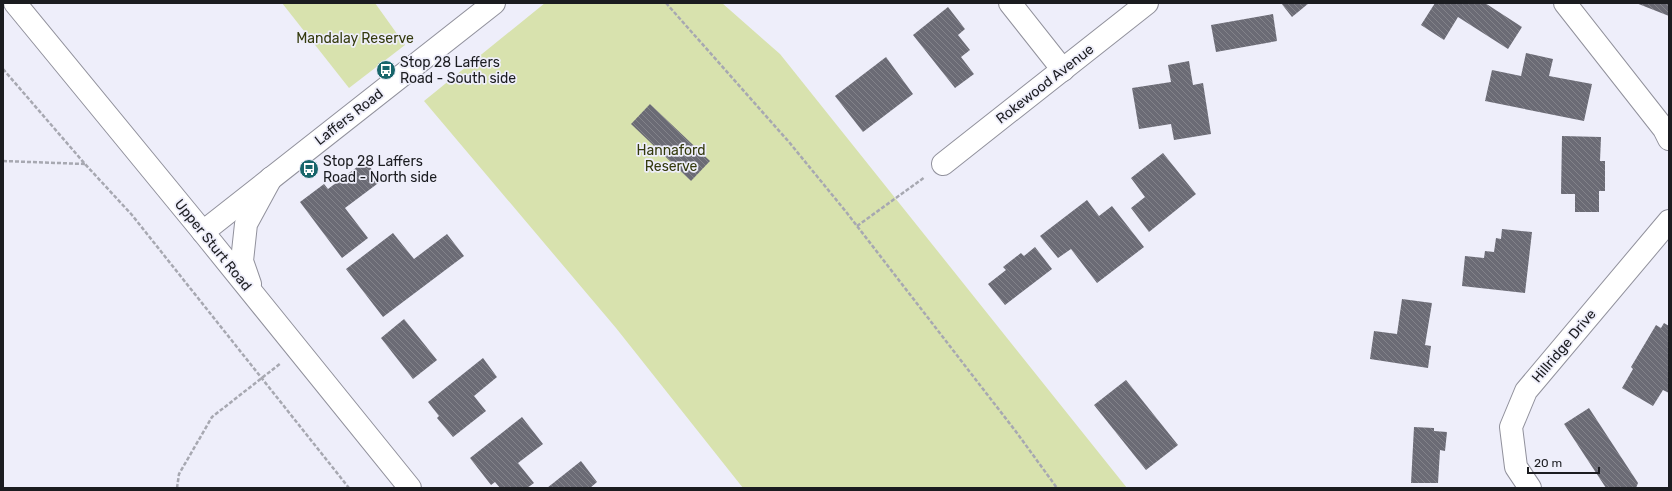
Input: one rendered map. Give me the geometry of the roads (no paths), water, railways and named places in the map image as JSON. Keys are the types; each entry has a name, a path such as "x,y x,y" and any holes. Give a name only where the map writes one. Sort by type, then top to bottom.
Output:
{"street":[{"name":"Upper Sturt Road","path":"15,3 254,294 410,488"},
{"name":"Laffers Road","path":"203,232 494,3"},
{"path":"1010,3 1063,70"},
{"name":"Rokewood Avenue","path":"943,164 1147,3"},
{"path":"1565,3 1664,129 1669,139"},
{"path":"254,294 242,261 246,224 271,178"},
{"name":"Hillridge Drive","path":"1530,488 1516,467 1511,427 1526,391 1669,221"}],"place":[{"name":"Stop 28 Laffers Road - South side","path":"386,70"},
{"name":"Stop 28 Laffers Road - North side","path":"309,169"}],"park label":[{"name":"Mandalay Reserve","path":"355,38"},
{"name":"Hannaford Reserve","path":"671,158"}]}
